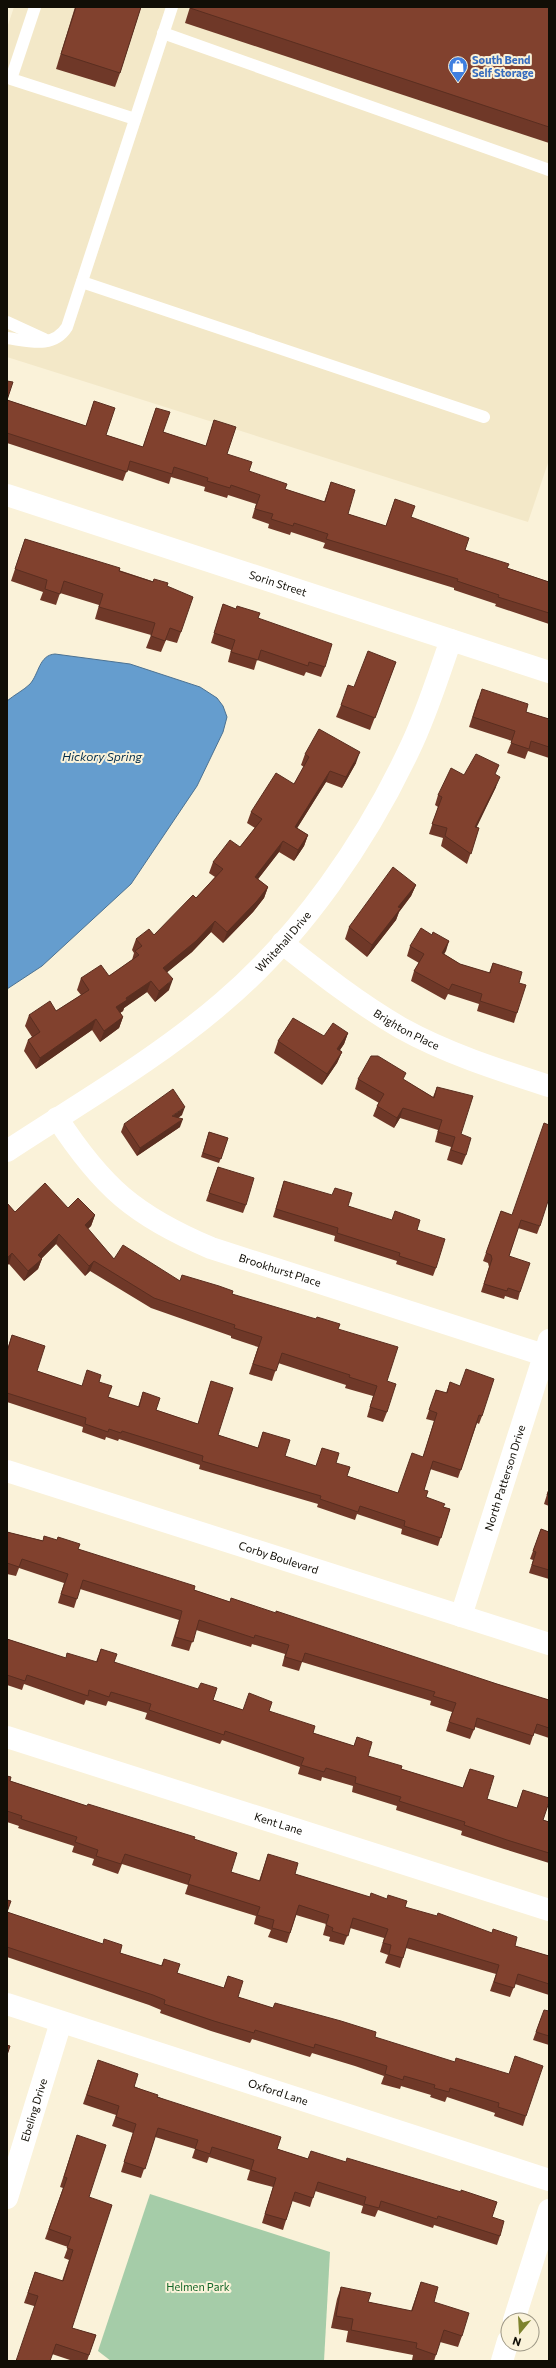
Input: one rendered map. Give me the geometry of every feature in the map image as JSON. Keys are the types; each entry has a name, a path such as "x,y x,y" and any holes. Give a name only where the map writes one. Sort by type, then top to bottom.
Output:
{"street":[{"name":"Sorin Street","path":"7,495 549,672"},
{"name":"Whitehall Drive","path":"7,1151 154,1055 223,1002 282,942 330,883 384,799 411,747 451,640"},
{"name":"Brighton Place","path":"282,942 358,1001 402,1028 453,1053 549,1086"},
{"name":"Brookhurst Place","path":"57,1118 77,1149 99,1176 121,1198 174,1232 211,1248 547,1347"},
{"name":"North Patterson Drive","path":"461,1616 547,1347"},
{"name":"Corby Boulevard","path":"7,1471 549,1644"},
{"name":"Kent Lane","path":"7,1737 549,1910"},
{"name":"Oxford Lane","path":"7,2004 549,2180"},
{"name":"Ebeling Drive","path":"7,2198 61,2022"},
{"path":"517,2312 549,2210"}],"lane":[{"path":"35,7 11,79 135,119"},
{"path":"7,338 29,341 51,341 62,335 67,327 172,7"},
{"path":"163,33 549,170"},
{"path":"82,282 484,417"},
{"path":"7,322 51,341"}],"shaded area":[{"path":"14,7 549,7 549,460 528,522 7,357 7,28"}],"green space":[{"name":"Helmen Park","path":"150,2194 330,2252 324,2361 111,2361 98,2351"}],"water":[{"name":"Hickory Spring","path":"55,654 130,664 200,687 217,698 223,706 227,717 223,732 197,786 131,884 42,966 7,989 7,701 30,684 42,661 50,655"}],"building":[{"path":"76,7 141,7 120,73 61,54"},
{"name":"South Bend Self Storage","path":"549,7 549,127 190,8"},
{"path":"7,381 13,382 7,400"},
{"path":"7,400 86,426 94,401 115,408 106,435 143,447 156,408 170,412 163,432 206,446 214,420 236,427 227,454 252,462 249,471 287,484 285,489 325,502 331,482 355,490 348,514 386,526 395,499 415,506 411,517 469,538 465,550 509,564 507,568 549,582 549,613 498,597 499,595 457,581 458,579 326,539 328,534 294,523 293,526 271,519 273,514 255,509 260,495 231,485 230,488 207,481 208,478 174,467 172,474 130,461 127,472 7,433"},
{"path":"25,539 120,568 119,571 153,582 154,579 168,583 167,586 193,597 181,632 170,628 165,641 151,636 155,623 99,607 103,594 64,581 60,594 45,589 47,580 15,569"},
{"path":"223,604 236,609 237,606 260,613 258,618 332,644 325,667 309,662 308,666 261,650 258,660 231,652 235,640 214,633"},
{"path":"368,651 396,662 375,718 341,705 348,685 354,687"},
{"path":"482,689 528,704 526,712 549,719 549,747 531,741 529,749 511,743 515,731 473,717"},
{"path":"319,729 360,752 346,777 330,771 295,827 308,835 298,850 283,841 255,877 268,887 257,901 227,932 215,921 196,941 163,968 173,979 159,991 151,981 126,998 127,1000 116,1007 123,1017 104,1031 96,1019 40,1058 28,1040 40,1032 29,1015 50,1001 56,1011 89,990 81,978 101,965 109,976 139,955 135,951 142,946 136,939 149,929 154,935 193,895 196,898 223,869 213,862 230,840 240,847 262,819 251,812 276,773 294,784 309,757 305,754"},
{"path":"476,754 499,765 495,774 500,777 475,827 479,828 471,854 445,836 447,828 432,824 442,797 438,795 451,768 464,775"},
{"path":"393,867 416,885 398,907 401,908 372,945 349,927"},
{"path":"421,928 432,935 433,932 449,941 442,953 460,964 490,973 493,963 522,972 519,983 526,985 517,1013 480,1001 482,994 452,984 449,990 414,971 424,954 410,946"},
{"path":"293,1018 324,1036 333,1023 348,1033 337,1049 342,1052 327,1074 278,1041"},
{"path":"371,1056 378,1056 406,1073 403,1079 434,1098 437,1087 473,1096 461,1134 471,1138 466,1155 451,1150 455,1137 438,1132 442,1120 403,1108 397,1118 377,1106 384,1094 358,1079"},
{"path":"173,1089 185,1107 172,1116 183,1119 140,1148 124,1124"},
{"path":"544,1123 549,1125 549,1198 540,1226 521,1220 509,1256 530,1263 520,1292 508,1288 507,1291 484,1284 492,1259 491,1255 486,1253 501,1211 512,1215"},
{"path":"209,1132 228,1138 221,1159 203,1153"},
{"path":"218,1167 254,1178 246,1205 209,1193"},
{"path":"284,1181 332,1195 335,1188 352,1193 348,1206 392,1220 395,1211 420,1220 417,1230 445,1239 436,1268 399,1256 400,1253 337,1233 338,1228 276,1209"},
{"path":"45,1183 68,1208 78,1198 95,1215 85,1225 114,1259 123,1245 180,1281 182,1275 219,1286 233,1291 232,1294 316,1319 317,1317 340,1324 338,1329 398,1347 387,1381 396,1384 387,1412 370,1407 377,1386 349,1377 350,1375 282,1353 276,1371 253,1364 262,1337 234,1328 235,1325 154,1298 94,1261 89,1266 59,1234 38,1255 42,1259 28,1271 12,1253 7,1258 7,1203 15,1212"},
{"path":"12,1335 45,1346 37,1371 82,1386 87,1370 101,1375 99,1382 112,1386 108,1397 139,1407 143,1392 160,1398 156,1410 198,1424 211,1381 233,1388 218,1435 258,1448 263,1432 290,1440 285,1456 316,1466 322,1448 339,1453 336,1463 350,1467 347,1476 398,1493 412,1453 423,1457 437,1413 429,1410 436,1390 447,1393 450,1382 460,1386 466,1369 494,1379 482,1416 479,1415 461,1470 433,1461 424,1490 428,1491 426,1497 445,1504 443,1507 450,1509 441,1538 404,1526 405,1521 360,1506 358,1512 320,1499 321,1496 202,1461 203,1456 122,1431 121,1433 109,1429 108,1432 85,1424 86,1418 7,1393 7,1352"},
{"path":"541,1529 549,1532 549,1570 532,1565 536,1552 533,1551"},
{"path":"7,1532 43,1541 44,1536 57,1540 58,1537 80,1544 78,1549 195,1586 194,1590 230,1602 231,1598 276,1613 276,1611 549,1700 549,1728 537,1724 533,1736 477,1718 474,1730 449,1722 456,1703 433,1696 435,1692 305,1653 302,1662 285,1657 289,1645 255,1635 254,1638 199,1620 193,1642 175,1637 182,1611 83,1580 77,1599 61,1594 68,1574 22,1559 19,1567 7,1563"},
{"path":"7,1639 66,1658 67,1653 97,1662 101,1649 117,1654 114,1662 198,1689 201,1683 217,1688 213,1700 243,1710 249,1693 272,1702 269,1711 315,1726 313,1733 354,1746 357,1737 372,1742 368,1756 402,1766 401,1769 463,1788 470,1769 494,1776 487,1799 517,1808 523,1790 549,1798 543,1820 549,1822 549,1853 464,1825 465,1822 399,1801 401,1797 355,1783 356,1777 326,1768 324,1772 301,1765 304,1758 225,1731 224,1735 149,1710 151,1704 111,1692 109,1697 89,1690 88,1696 27,1675 25,1681 7,1675"},
{"path":"7,1776 11,1777 10,1781 87,1806 88,1804 195,1837 194,1839 237,1853 231,1872 260,1881 268,1854 298,1863 295,1874 370,1897 371,1893 387,1899 388,1895 407,1901 405,1907 437,1916 438,1913 492,1933 493,1929 517,1937 515,1946 549,1956 549,1984 518,1974 514,1988 494,1982 499,1965 409,1938 403,1958 389,1954 391,1945 383,1943 388,1929 353,1918 348,1936 332,1931 333,1928 326,1925 329,1915 299,1905 290,1933 272,1928 274,1920 257,1915 260,1907 188,1884 191,1875 125,1854 121,1864 96,1856 98,1850 75,1842 77,1837 21,1819 22,1816 7,1811"},
{"path":"7,1900 11,1901 7,1912"},
{"path":"7,1912 103,1944 104,1939 122,1945 120,1953 162,1966 164,1959 180,1964 177,1973 224,1988 228,1976 243,1981 238,1997 273,2008 275,2003 341,2021 376,2032 375,2037 455,2062 456,2058 509,2074 515,2056 543,2066 526,2116 498,2107 499,2103 450,2088 449,2092 434,2088 435,2085 404,2076 403,2080 385,2074 387,2066 358,2057 315,2044 314,2048 255,2030 254,2033 214,2021 164,2004 165,2000 153,1995 7,1947"},
{"path":"544,2010 549,2011 549,2036 536,2032"},
{"path":"7,2045 10,2046 7,2055"},
{"path":"98,2060 138,2074 134,2087 158,2095 157,2097 281,2137 277,2149 308,2159 311,2151 346,2162 347,2158 461,2192 461,2190 497,2202 492,2217 504,2221 500,2236 438,2216 437,2219 381,2201 379,2208 364,2204 366,2197 318,2182 313,2198 295,2192 286,2220 265,2214 276,2178 251,2170 254,2160 212,2147 210,2154 195,2149 198,2140 158,2128 145,2169 124,2162 136,2124 116,2117 119,2106 87,2095"},
{"path":"77,2135 106,2145 89,2197 112,2205 72,2328 96,2335 89,2355 56,2344 50,2361 16,2361 38,2296 28,2293 35,2272 63,2281 73,2250 67,2248 71,2237 49,2229 67,2178 64,2177"},
{"path":"421,2282 438,2287 434,2302 469,2313 462,2336 444,2330 436,2355 416,2348 417,2343 351,2330 353,2319 336,2316 341,2287 371,2293 368,2302 412,2311"}],"place":[{"name":"South Bend Self Storage","path":"458,83"}]}
